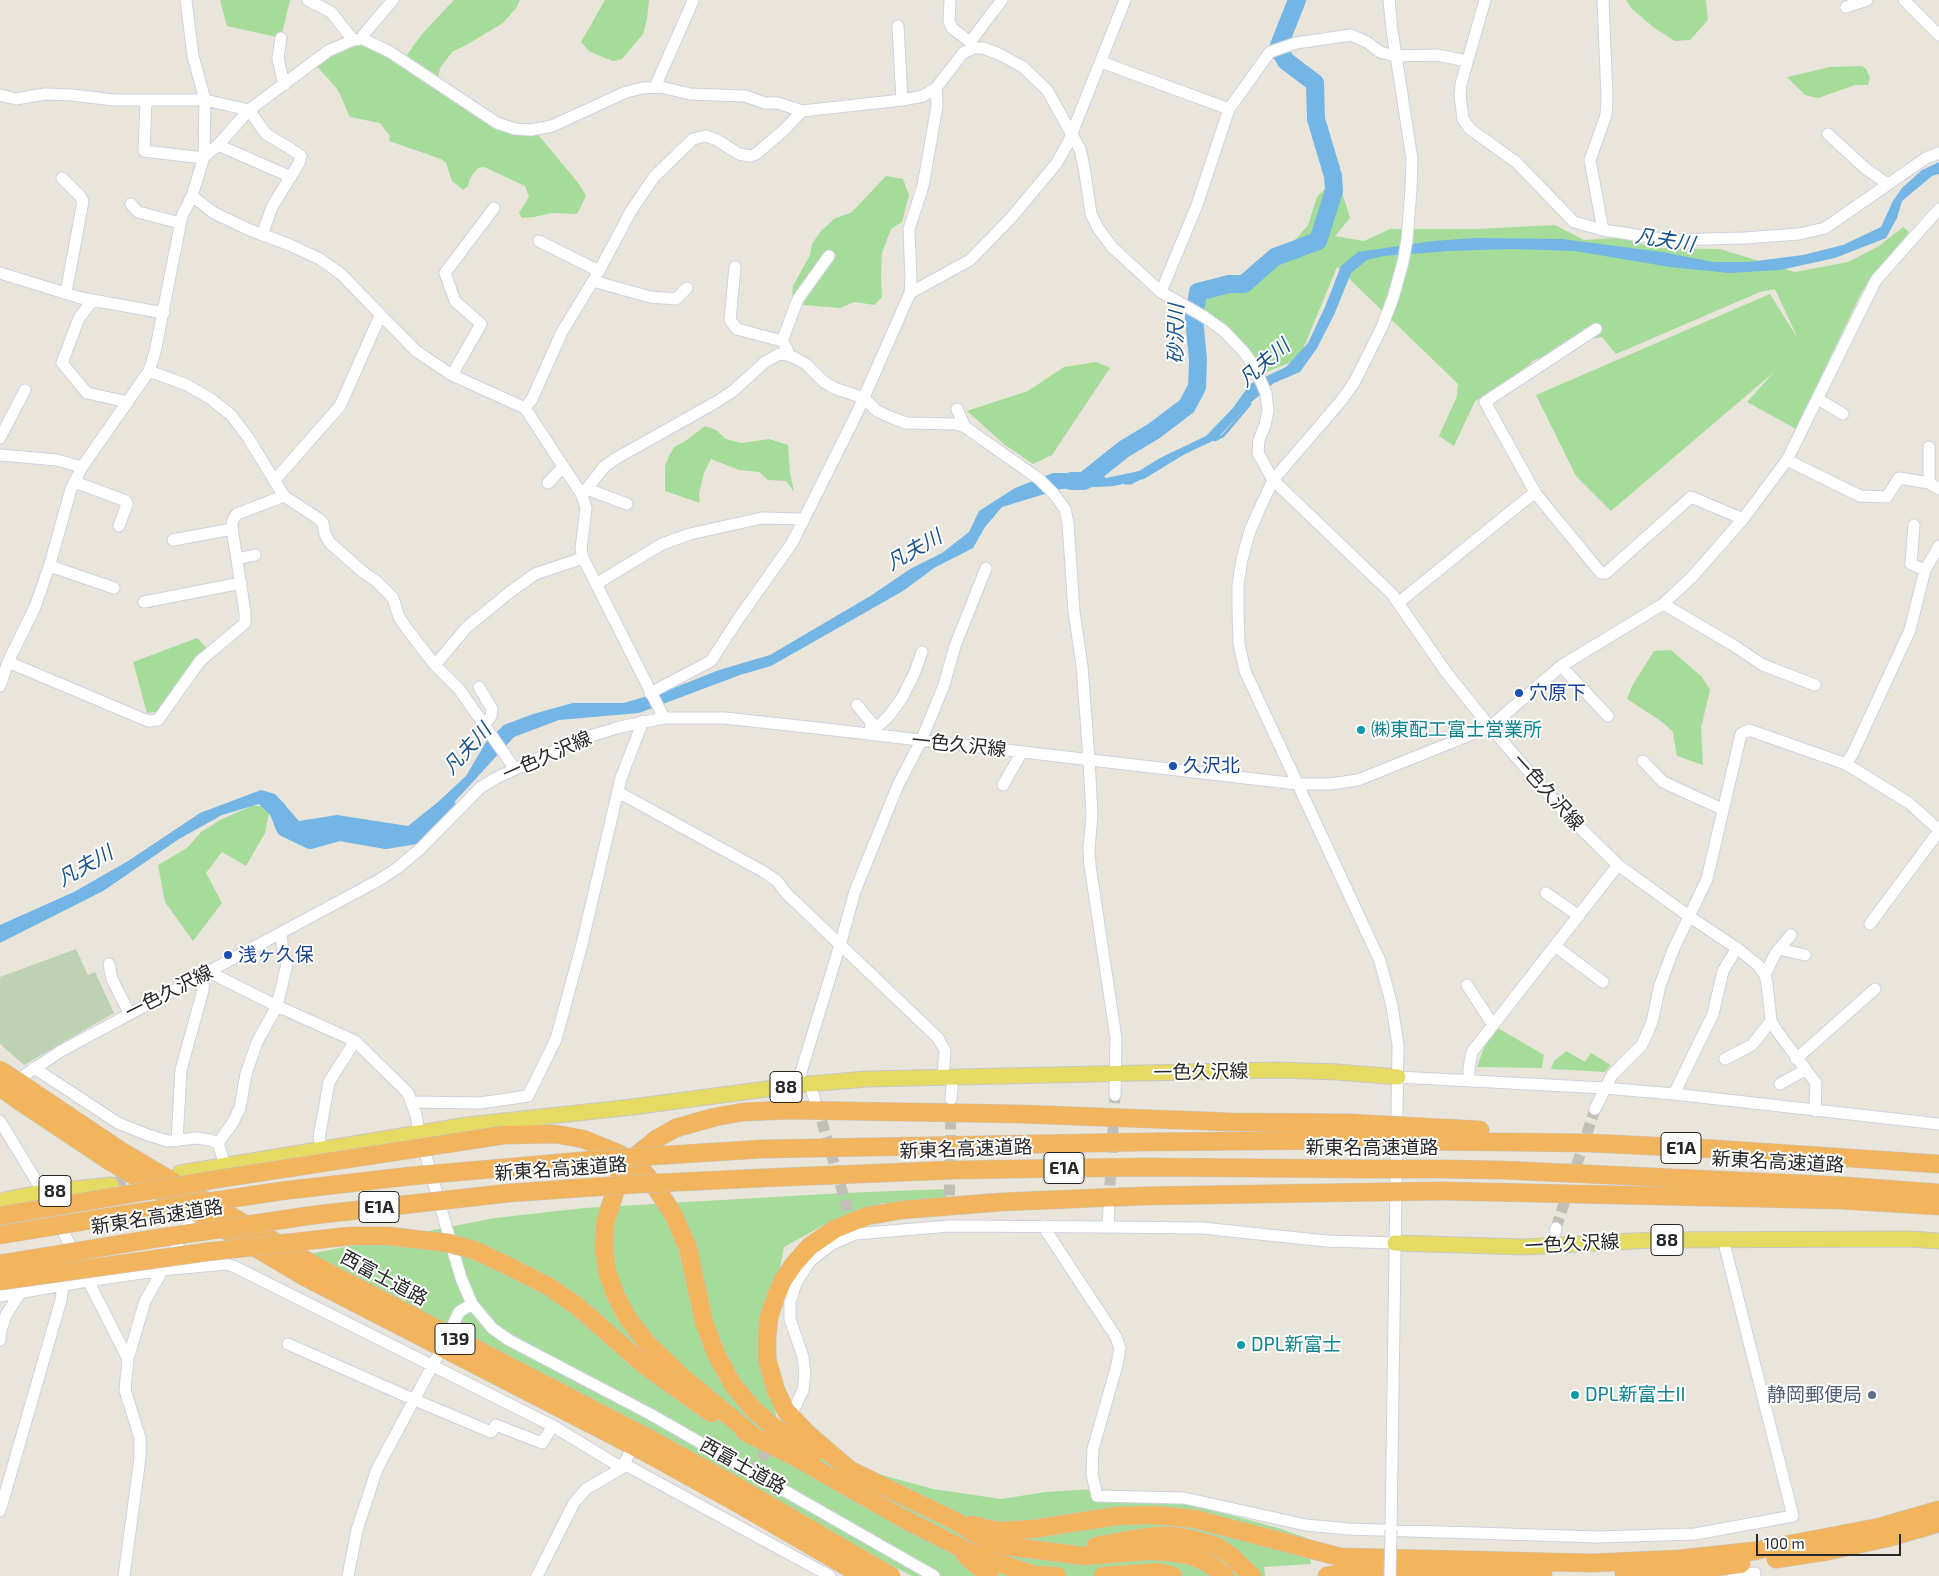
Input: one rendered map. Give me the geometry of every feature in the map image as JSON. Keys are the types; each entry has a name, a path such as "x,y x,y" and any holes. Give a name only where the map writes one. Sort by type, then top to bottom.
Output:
{"highway":[{"name":"西富士道路","path":"0,1070 23,1094 111,1162 305,1277 644,1452 765,1518 863,1576"},
{"name":"西富士道路","path":"0,1087 23,1094 314,1265 650,1439 754,1496 890,1576"},
{"path":"754,1436 680,1375 647,1343 627,1317 615,1294 607,1271 604,1249 605,1222 620,1176 638,1154 658,1138 676,1128 715,1117 743,1112 789,1110 1021,1114 1232,1122 1349,1132"},
{"name":"新東名高速道路","path":"0,1235 272,1193 412,1176 605,1158 762,1149 1133,1142 1349,1132 1715,1149 1939,1164"},
{"path":"0,1216 224,1178 504,1135 555,1134 583,1139 620,1154"},
{"name":"新東名高速道路","path":"0,1264 152,1239 373,1208 509,1193 638,1184 993,1169 1146,1167 1530,1171 1939,1192"},
{"path":"640,1168 653,1183 673,1214 688,1248 704,1322 716,1354 732,1385 752,1408 803,1449 957,1522 985,1540 1006,1546 1085,1556 1145,1551 1189,1555 1208,1563 1225,1576"},
{"path":"850,1470 809,1435 786,1411 776,1391 768,1359 769,1317 783,1280 810,1246 835,1229 867,1216 901,1210 1001,1202 1143,1196 1442,1191 1841,1200 1939,1206"},
{"path":"0,1281 197,1253 350,1236 388,1236 448,1243 474,1250 548,1286 577,1306 644,1365 702,1408 977,1556 992,1569 1057,1576"},
{"path":"957,1522 998,1531 1033,1529 1117,1516 1155,1515 1195,1519 1340,1557 1592,1562 1679,1558 1754,1551 1880,1527 1939,1510"},
{"path":"1327,1576 1347,1573 1593,1574 1682,1571 1828,1551 1887,1538 1939,1523"},
{"path":"1006,1546 1057,1549 1089,1547 1133,1539 1175,1536 1216,1546 1236,1560 1252,1576"},
{"path":"992,1569 1086,1565 1145,1560 1186,1564 1211,1576"},
{"path":"1103,1576 1158,1572 1172,1576"}],"main road":[{"name":"一色久沢線","path":"180,1173 419,1132 804,1084 867,1078 1278,1070 1398,1077"},
{"name":"88","path":"0,1201 43,1192 111,1185"},
{"name":"一色久沢線","path":"1395,1243 1525,1248 1652,1240 1910,1239 1939,1241"}],"street":[{"path":"0,686 8,662 34,607 50,566 75,482 82,467 148,370 155,352 164,313 174,248 180,224 192,196 203,158 205,100 193,56 186,0"},
{"path":"308,0 331,12 358,40 390,52 497,123 515,129 531,130 552,126 626,92 643,88 655,88 690,94 745,96 765,103 778,103 802,111 923,96 936,88 963,53 972,45 1002,0"},
{"path":"146,100 144,152 203,158 218,145 249,110 328,51 358,40 394,0"},
{"path":"655,88 693,0"},
{"path":"950,0 949,21 952,28 972,45 999,54 1023,67 1047,90 1072,135 1082,158 1091,214 1098,228 1112,247 1161,292 1203,316 1224,331 1244,352 1260,378 1266,393 1268,411 1259,440 1258,453 1273,480 1392,594 1446,672 1490,727 1561,666 1663,604 1691,578 1742,519 1787,460 1876,280 1939,209"},
{"path":"910,293 970,260 988,244 1056,164 1072,135 1125,0"},
{"path":"1389,0 1395,56 1412,159 1412,189 1407,240 1393,298 1382,327 1355,381 1341,401 1273,480 1250,530 1238,584 1239,644 1245,671 1380,962 1392,1006 1398,1045 1390,1576"},
{"path":"1485,0 1467,61 1460,95 1463,119 1470,129 1516,162 1574,222 1603,230 1669,240 1799,234 1825,228 1926,158 1939,153"},
{"path":"1603,0 1606,116 1590,160 1603,230"},
{"path":"1849,4 1867,0"},
{"path":"1904,0 1939,35"},
{"path":"898,26 902,100"},
{"path":"1161,292 1197,205 1229,109 1270,52 1286,45 1351,35 1367,42 1380,52 1395,56 1437,55 1467,61"},
{"path":"281,38 278,58 284,85"},
{"path":"1101,62 1229,109"},
{"path":"650,692 711,661 792,543 864,398 910,293 909,229 923,186 937,106 936,88"},
{"path":"0,94 16,99 45,94 114,100 205,100 249,110 266,134 291,148 300,156 300,163 272,207 262,235"},
{"path":"525,408 532,399 562,332 599,271 631,211 654,177 694,139 706,136 717,140 739,154 750,156 756,154 784,130 802,111"},
{"path":"1828,134 1866,169 1888,184"},
{"path":"218,145 291,176"},
{"path":"62,178 84,202 66,293"},
{"path":"192,196 214,213 262,235 290,244 320,259 341,274 416,351 452,375 525,408 563,468 585,492 626,504"},
{"path":"131,204 138,212 180,224"},
{"path":"452,375 481,324 455,301 445,273 494,208"},
{"path":"539,241 599,271"},
{"path":"782,341 798,299 829,256"},
{"path":"735,267 730,320 737,329 782,341 788,355"},
{"path":"0,272 93,300 164,313"},
{"path":"593,281 650,297 676,299 687,288"},
{"path":"93,300 79,318 62,363 87,393 128,402"},
{"path":"274,481 340,406 380,316"},
{"path":"1596,329 1485,402 1536,494 1601,573 1606,573 1691,497 1742,519"},
{"path":"661,713 583,558 581,549 586,508 585,492 604,467 615,459 726,396 765,362 779,354 788,355 806,364 824,382 834,388 864,398 877,411 906,423 957,424 965,426 1039,479 1053,493 1065,510 1068,523 1074,612 1082,666 1089,759 1092,815 1089,848 1090,865 1116,1038 1115,1095"},
{"path":"148,370 187,385 212,399 231,415 248,436 284,496 319,519 323,523 325,534 330,543 376,581 393,598 399,616 407,629 435,665 459,690 515,769"},
{"path":"0,438 25,390"},
{"path":"1818,399 1843,414"},
{"path":"957,409 965,426"},
{"path":"1787,460 1860,496 1887,497 1899,478 1934,486 1929,447"},
{"path":"0,455 57,460 82,467"},
{"path":"548,483 563,468"},
{"path":"75,482 126,501 127,504 119,526"},
{"path":"1398,603 1530,496 1536,494"},
{"path":"8,662 148,721 158,720 200,660 245,623 245,612 232,529 232,523 237,514 284,496"},
{"path":"596,584 662,544 690,534 762,518 803,519"},
{"path":"1914,524 1911,564 1925,570"},
{"path":"172,540 232,529"},
{"path":"1846,764 1910,630 1925,570 1939,546"},
{"path":"237,559 255,555"},
{"path":"435,665 467,627 510,592 535,574 583,558"},
{"path":"50,566 114,588"},
{"path":"816,1101 804,1084 855,891 898,785 920,741 944,684 955,646 986,568"},
{"path":"144,602 240,583"},
{"path":"1663,604 1733,645 1762,665 1816,685"},
{"path":"870,730 888,717 902,698 915,672 922,652"},
{"path":"1561,666 1608,716"},
{"path":"479,687 492,709 486,728"},
{"path":"857,705 871,722 870,730"},
{"name":"一色久沢線","path":"0,1092 60,1050 354,894 396,869 420,849 481,787 580,739 643,722 661,713 870,730 920,741 1296,784 1331,784 1358,780 1490,727 1565,813 1618,865 1737,948 1758,965 1765,974"},
{"path":"412,1102 480,1103 528,1096 556,1039 582,944 621,778 643,722"},
{"path":"1595,1109 1612,1075 1642,1045 1652,1022 1660,985 1674,948 1707,879 1741,734 1749,730 1846,764 1909,803 1939,831 1870,924"},
{"path":"1003,786 1022,752"},
{"path":"1643,761 1663,782 1722,809"},
{"path":"618,792 764,872 777,881 786,893 906,1005 941,1042 945,1051 951,1099"},
{"path":"1469,1081 1472,1052 1618,865"},
{"path":"1546,893 1578,916"},
{"path":"206,1194 223,1165 218,1144 232,1124 240,1108 246,1074 257,1042 277,1006 288,964 283,954 281,933"},
{"path":"1791,935 1779,949 1765,974 1771,1021 1796,1059 1816,1084 1815,1111"},
{"path":"1555,946 1603,982"},
{"path":"1674,1094 1713,1014 1723,971 1737,948"},
{"path":"1779,949 1805,955"},
{"path":"109,964 112,979 129,1013"},
{"path":"177,1141 181,1070 206,973 355,1041 398,1083 412,1102 458,1270 472,1304 492,1328 509,1340 647,1419 934,1576"},
{"path":"1467,985 1493,1025"},
{"path":"1796,1059 1875,989"},
{"path":"1725,1059 1752,1045 1771,1021"},
{"path":"322,1148 319,1138 329,1082 355,1041"},
{"path":"34,1068 118,1123 168,1141 197,1138 210,1140 218,1144"},
{"path":"1780,1084 1805,1070"},
{"path":"1398,1077 1604,1088 1674,1094 1939,1124"},
{"path":"0,1120 43,1192 128,1359"},
{"path":"1108,1209 1108,1226"},
{"path":"949,1213 950,1226"},
{"path":"124,1576 140,1458 140,1438 125,1390 128,1359 145,1300 192,1219"},
{"path":"794,1409 803,1390 805,1373 803,1357 790,1319 790,1302 796,1283 810,1261 832,1244 854,1231 950,1226 1202,1228 1326,1241 1395,1243"},
{"path":"1043,1226 1116,1337 1120,1348 1093,1449 1092,1474 1097,1496 1184,1498 1306,1525 1349,1529 1598,1537 1695,1534 1793,1516 1723,1239"},
{"path":"1552,1245 1556,1228"},
{"path":"0,1296 162,1270 225,1264 233,1266 435,1362 553,1426 625,1462 830,1576"},
{"path":"1,1506 62,1300 62,1286"},
{"path":"0,1340 6,1316 20,1293"},
{"path":"453,1325 459,1312 472,1304"},
{"path":"288,1344 491,1432 496,1425 542,1443 553,1426"},
{"path":"348,1576 357,1530 377,1469 435,1362"},
{"path":"536,1576 574,1503 586,1489 625,1462"},
{"path":"1734,1576 1755,1573"}],"green space":[{"path":"220,0 290,0 281,38 227,26"},
{"path":"454,0 520,0 516,8 503,23 452,52 440,68 438,79 406,56 422,34"},
{"path":"605,0 649,0 643,34 622,59 613,61 589,51 581,42"},
{"path":"1626,0 1706,0 1708,20 1690,40 1675,41 1653,27 1631,8"},
{"path":"363,41 496,122 536,132 579,184 586,196 577,214 552,213 522,218 519,213 529,197 525,186 484,167 478,168 470,178 468,186 463,190 452,181 446,163 441,159 389,141 390,136 380,123 350,117 338,90 328,79 331,77 327,78 315,64 327,51"},
{"path":"1862,66 1866,69 1870,78 1868,85 1855,85 1818,98 1805,95 1787,77 1830,67"},
{"path":"886,176 903,179 909,195 902,222 891,229 882,253 882,297 875,305 854,302 840,308 803,305 792,299 793,286 810,255 812,244 821,231 834,219 852,212"},
{"path":"1337,176 1350,218 1335,236 1364,241 1390,229 1477,229 1555,225 1584,240 1615,238 1636,241 1652,248 1720,249 1795,272 1848,262 1879,246 1903,227 1909,232 1862,291 1796,429 1747,402 1774,372 1611,511 1576,476 1536,395 1770,294 1798,339 1775,289 1760,292 1616,354 1602,337 1589,339 1534,360 1505,386 1475,401 1454,446 1439,436 1457,396 1458,384 1337,267 1299,359 1264,373 1199,303 1207,287 1233,291 1264,271 1282,255 1308,225 1317,197"},
{"path":"1097,362 1110,368 1052,455 1033,464 1005,445 967,411 1028,391 1064,367"},
{"path":"705,426 716,430 726,439 741,443 769,439 788,445 790,473 794,492 786,481 768,480 759,472 739,470 711,459 704,473 699,494 700,503 665,491 665,466 674,447"},
{"path":"197,638 207,648 157,712 147,713 133,662"},
{"path":"1671,650 1702,677 1710,690 1701,728 1703,765 1677,756 1673,732 1661,721 1627,699 1632,686 1654,651"},
{"path":"252,806 264,806 269,814 265,833 246,866 222,852 206,873 222,903 193,941 165,902 158,865 187,848 201,832 222,819"},
{"path":"76,949 88,975 95,972 114,1013 24,1065 0,1044 0,977"},
{"path":"1496,1027 1544,1055 1542,1068 1477,1067 1486,1042"},
{"path":"1566,1051 1585,1062 1591,1053 1611,1065 1605,1072 1551,1069 1554,1061"},
{"path":"946,1189 946,1203 883,1203 824,1225 784,1247 763,1359 779,1428 864,1470 933,1489 1001,1499 1046,1492 1095,1489 1160,1492 1172,1499 1278,1528 1307,1538 1311,1564 1264,1567 1265,1576 912,1576 747,1483 575,1390 527,1369 309,1254 495,1218 584,1208"}],"water":[{"path":"1939,162 1939,174 1932,176 1902,201 1897,218 1886,238 1835,258 1780,270 1729,273 1670,267 1575,251 1511,249 1383,256 1367,260 1351,273 1334,315 1317,348 1300,372 1274,383 1248,405 1217,439 1185,454 1144,479 1114,486 1061,489 1002,507 985,527 973,548 934,568 903,591 771,666 740,675 639,713 559,720 514,737 425,834 412,840 391,839 340,829 310,840 276,820 259,804 222,815 179,839 103,891 0,943 0,925 74,892 128,861 200,813 261,790 275,794 299,821 337,815 408,826 466,776 486,742 504,725 533,714 573,703 624,703 671,689 719,670 770,655 872,595 910,569 942,553 969,532 979,511 1015,488 1053,473 1085,473 1106,478 1139,471 1160,458 1206,436 1233,408 1250,384 1286,367 1308,343 1341,266 1358,252 1433,241 1476,238 1562,239 1662,252 1713,262 1749,262 1803,255 1843,245 1881,227 1893,201 1902,188 1922,170"}],"waterway":[{"name":"砂沢川","path":"1071,481 1084,481 1124,449 1154,431 1187,406 1197,387 1198,360 1194,318 1198,292 1229,284 1244,284 1275,257 1318,241 1334,191 1333,176 1316,119 1315,83 1286,61 1278,48 1297,0"},
{"name":"凡夫川","path":"1215,440 1223,436 1250,404"},
{"name":"凡夫川","path":"1125,483 1131,483 1138,479"},
{"name":"凡夫川","path":"272,804 278,810 285,828 310,840 339,832 385,840 428,833 447,806"}],"tunnel":[{"path":"1109,1202 1115,1095"},
{"path":"817,1105 853,1228"},
{"path":"949,1212 951,1106"},
{"path":"1556,1228 1595,1109"},
{"path":"111,1185 147,1178"},
{"path":"752,1473 793,1411"}],"place":[{"name":"穴原下","path":"1519,693"},
{"name":"㈱東配工富士営業所","path":"1361,730"},
{"name":"久沢北","path":"1173,766"},
{"name":"浅ヶ久保","path":"228,955"},
{"name":"DPL新富士","path":"1241,1345"},
{"name":"DPL新富士II","path":"1575,1395"},
{"name":"静岡郵便局","path":"1872,1395"}]}
